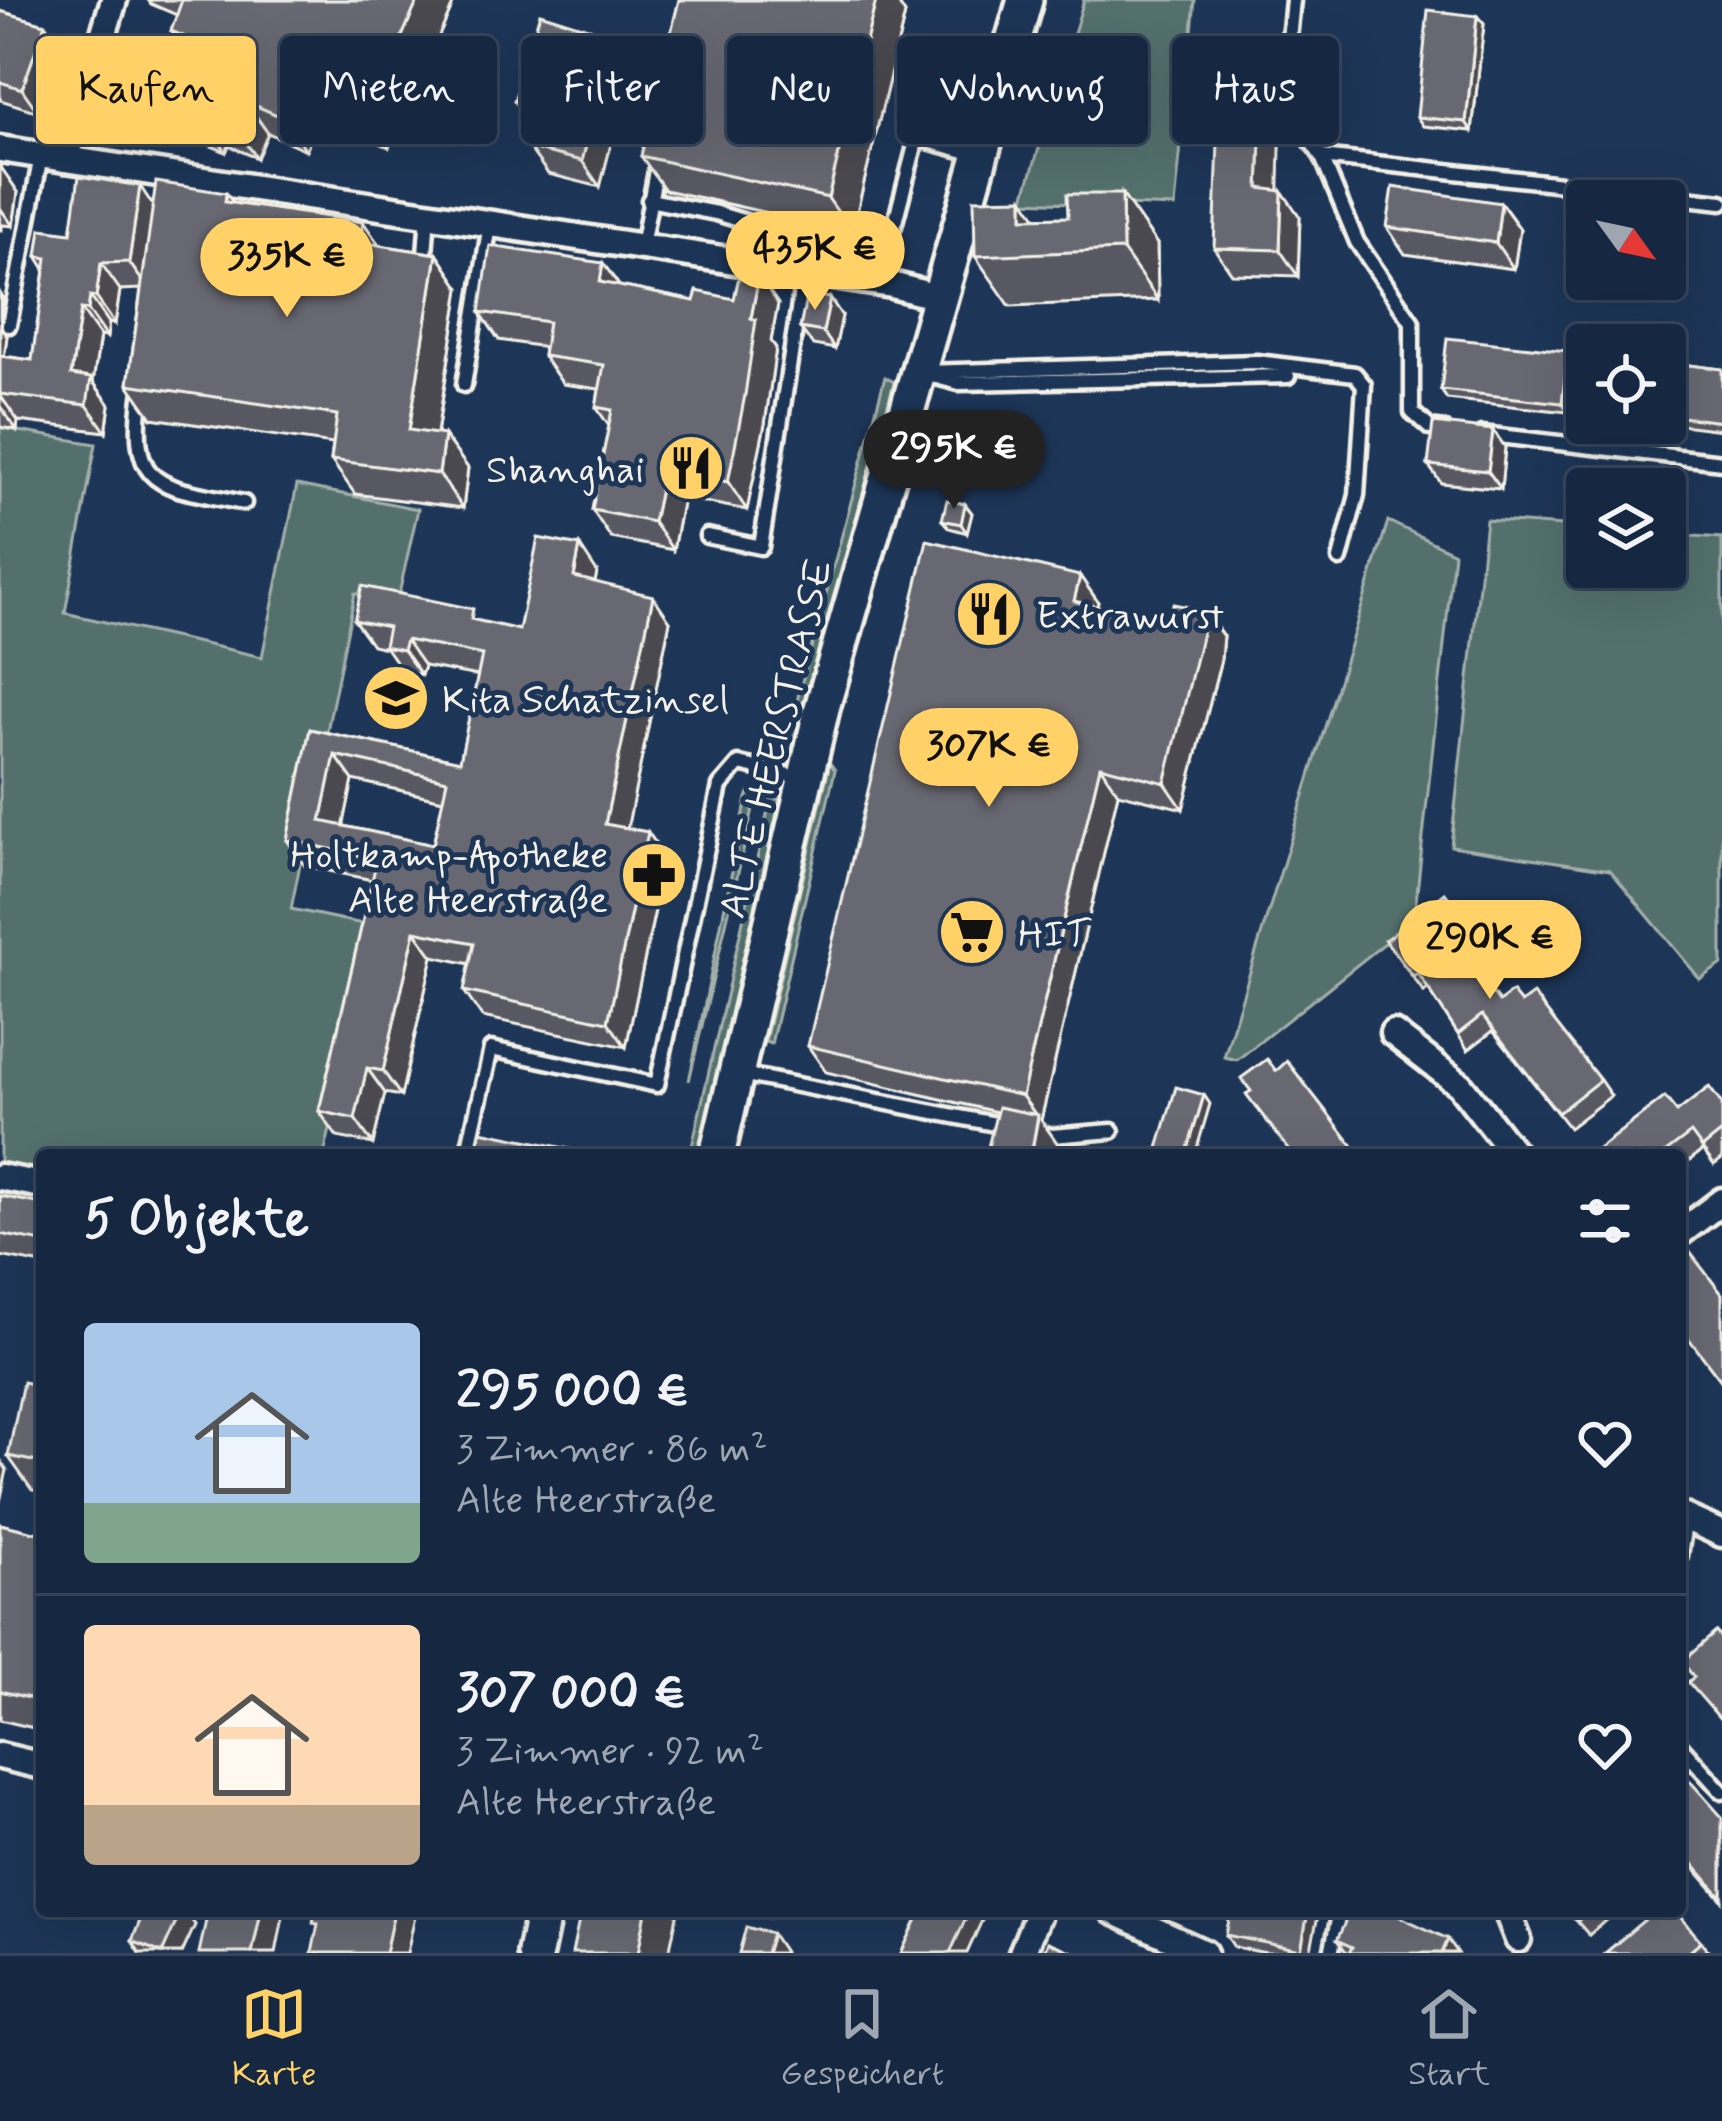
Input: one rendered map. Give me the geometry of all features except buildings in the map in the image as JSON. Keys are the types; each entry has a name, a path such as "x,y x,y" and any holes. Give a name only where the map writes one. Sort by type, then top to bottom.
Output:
{"street":[{"path":"53,157 114,0"},
{"name":"ALTE HEERSTRASSE","path":"718,1149 804,778 1025,0"},
{"path":"0,148 173,186 428,214 906,288 941,298"},
{"path":"1393,1033 1460,1085 1510,1149"},
{"path":"0,1177 36,1184"},
{"path":"1686,1228 1722,1201"},
{"path":"1686,1517 1722,1534"},
{"path":"0,1756 36,1765"},
{"path":"535,1953 543,1917"},
{"path":"1022,1953 1037,1917"},
{"path":"1126,1917 1204,1953"},
{"path":"1509,1917 1517,1939"}],"lane":[{"path":"1293,0 1286,78 1300,127 1322,157 1357,242 1412,322 1412,412 1430,428 1453,431"},
{"path":"650,200 779,232 873,246 894,226 917,138 983,156"},
{"path":"642,247 662,144"},
{"path":"10,325 53,157"},
{"path":"1322,157 1722,202"},
{"path":"424,269 428,214"},
{"path":"464,385 490,224"},
{"path":"773,267 779,232"},
{"path":"707,536 761,547 804,272"},
{"path":"918,372 1257,362 1355,374 1364,385 1357,495 1340,559"},
{"path":"146,369 136,434 146,468 163,485 244,503"},
{"path":"918,372 959,383 1288,376"},
{"path":"1475,434 1722,462"},
{"path":"468,1149 491,1048 657,1085 721,786 739,764 804,778"},
{"path":"735,1073 1052,1136 1112,1131"},
{"path":"1686,1752 1722,1792"},
{"path":"1331,1953 1339,1917"}],"green space":[{"path":"1084,0 1195,0 1192,36 1172,36 1172,144 1181,144 1175,207 1023,201 1040,144 1148,144 1148,36 1073,36"},
{"path":"885,377 894,382 795,740 788,737"},
{"path":"0,428 96,444 65,613 262,657 297,485 418,509 397,603 355,593 291,909 377,927 325,1149 36,1149 36,1171 0,1163"},
{"path":"1486,520 1566,526 1566,588 1686,588 1686,535 1722,538 1722,964 1700,979 1610,870 1451,846"},
{"path":"1388,521 1454,553 1414,920 1237,1060 1224,1057"},
{"path":"830,763 835,770 771,1044 765,1042"},
{"path":"757,792 689,1081 747,798"},
{"path":"771,797 780,800 699,1149 691,1149"}],"place":[{"name":"Shanghai","path":"691,468"},
{"name":"Extrawurst","path":"989,614"},
{"name":"Kita Schatzinsel","path":"396,698"},
{"name":"Holtkamp-Apotheke Alte Heerstraße","path":"654,875"},
{"name":"HIT","path":"972,932"}]}
